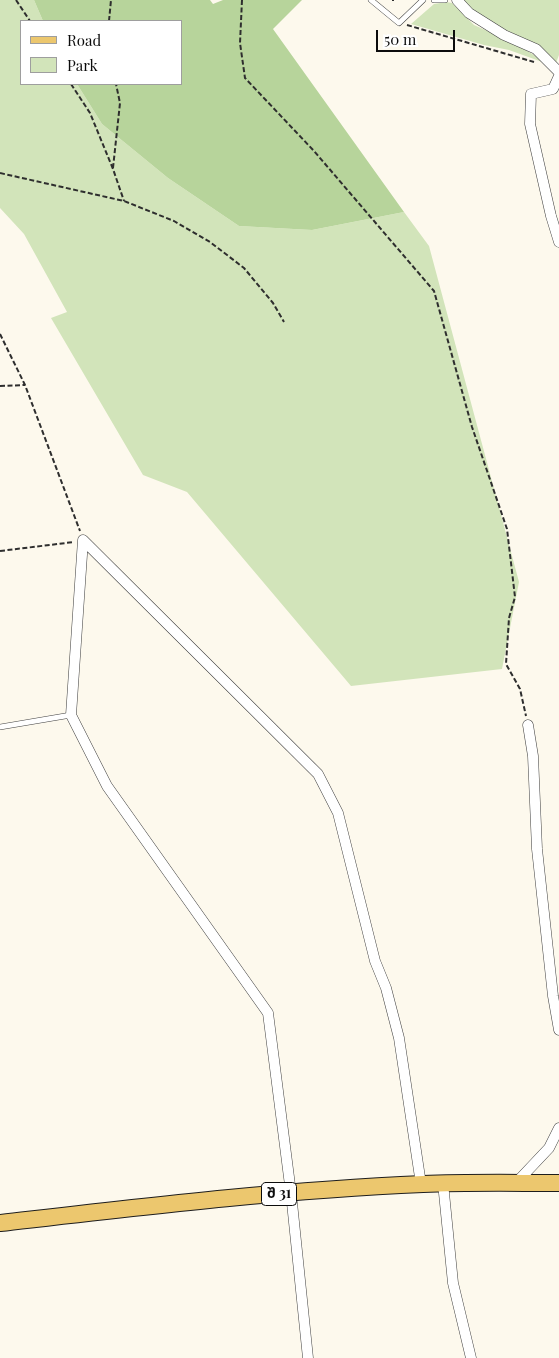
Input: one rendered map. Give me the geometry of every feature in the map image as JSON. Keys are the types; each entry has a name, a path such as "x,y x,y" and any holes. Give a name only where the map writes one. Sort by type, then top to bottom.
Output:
{"main road":[{"name":"შ 31","path":"0,1223 167,1204 290,1193 443,1183 559,1183"}],"street":[{"path":"457,0 469,14 504,35 536,49 559,74 553,89 531,94 530,124 551,216 559,242"},
{"path":"83,540 71,715 106,786 268,1013 308,1358"},
{"path":"83,540 318,774 338,813 375,961 386,988 399,1038 422,1184"},
{"path":"528,725 533,756 537,849 559,1030"},
{"path":"516,1183 549,1148 559,1128"},
{"path":"443,1183 453,1283 471,1358"}],"lane":[{"path":"371,0 400,23 423,0"},
{"path":"434,0 444,0"},
{"path":"0,727 71,715"}],"path":[{"path":"16,0 29,20"},
{"path":"109,20 111,0"},
{"path":"242,0 240,43 245,78 314,151 434,291 472,427 507,529 516,597 509,618 506,664 520,689 528,725"},
{"path":"400,23 535,62"},
{"path":"72,85 90,113 124,201"},
{"path":"113,169 120,103 116,85"},
{"path":"0,173 124,201 174,221 210,242 244,268 272,303 284,322"},
{"path":"0,334 25,385 83,540 0,551"},
{"path":"0,386 25,385"}],"green space":[{"path":"0,0 34,0 43,20 20,20 20,85 78,85 102,124 168,178 239,226 312,230 404,212 429,246 519,582 502,669 351,686 187,492 143,475 51,318 67,312 24,234 0,208"},
{"path":"34,0 210,0 213,4 223,0 302,0 273,29 404,212 312,230 239,226 168,178 102,124 78,85 182,85 182,20 43,20"},
{"path":"461,0 559,0 559,55 556,63 535,44 477,16"},
{"path":"452,3 474,25 510,41 545,63 509,50 484,45 411,24 434,4"}]}
